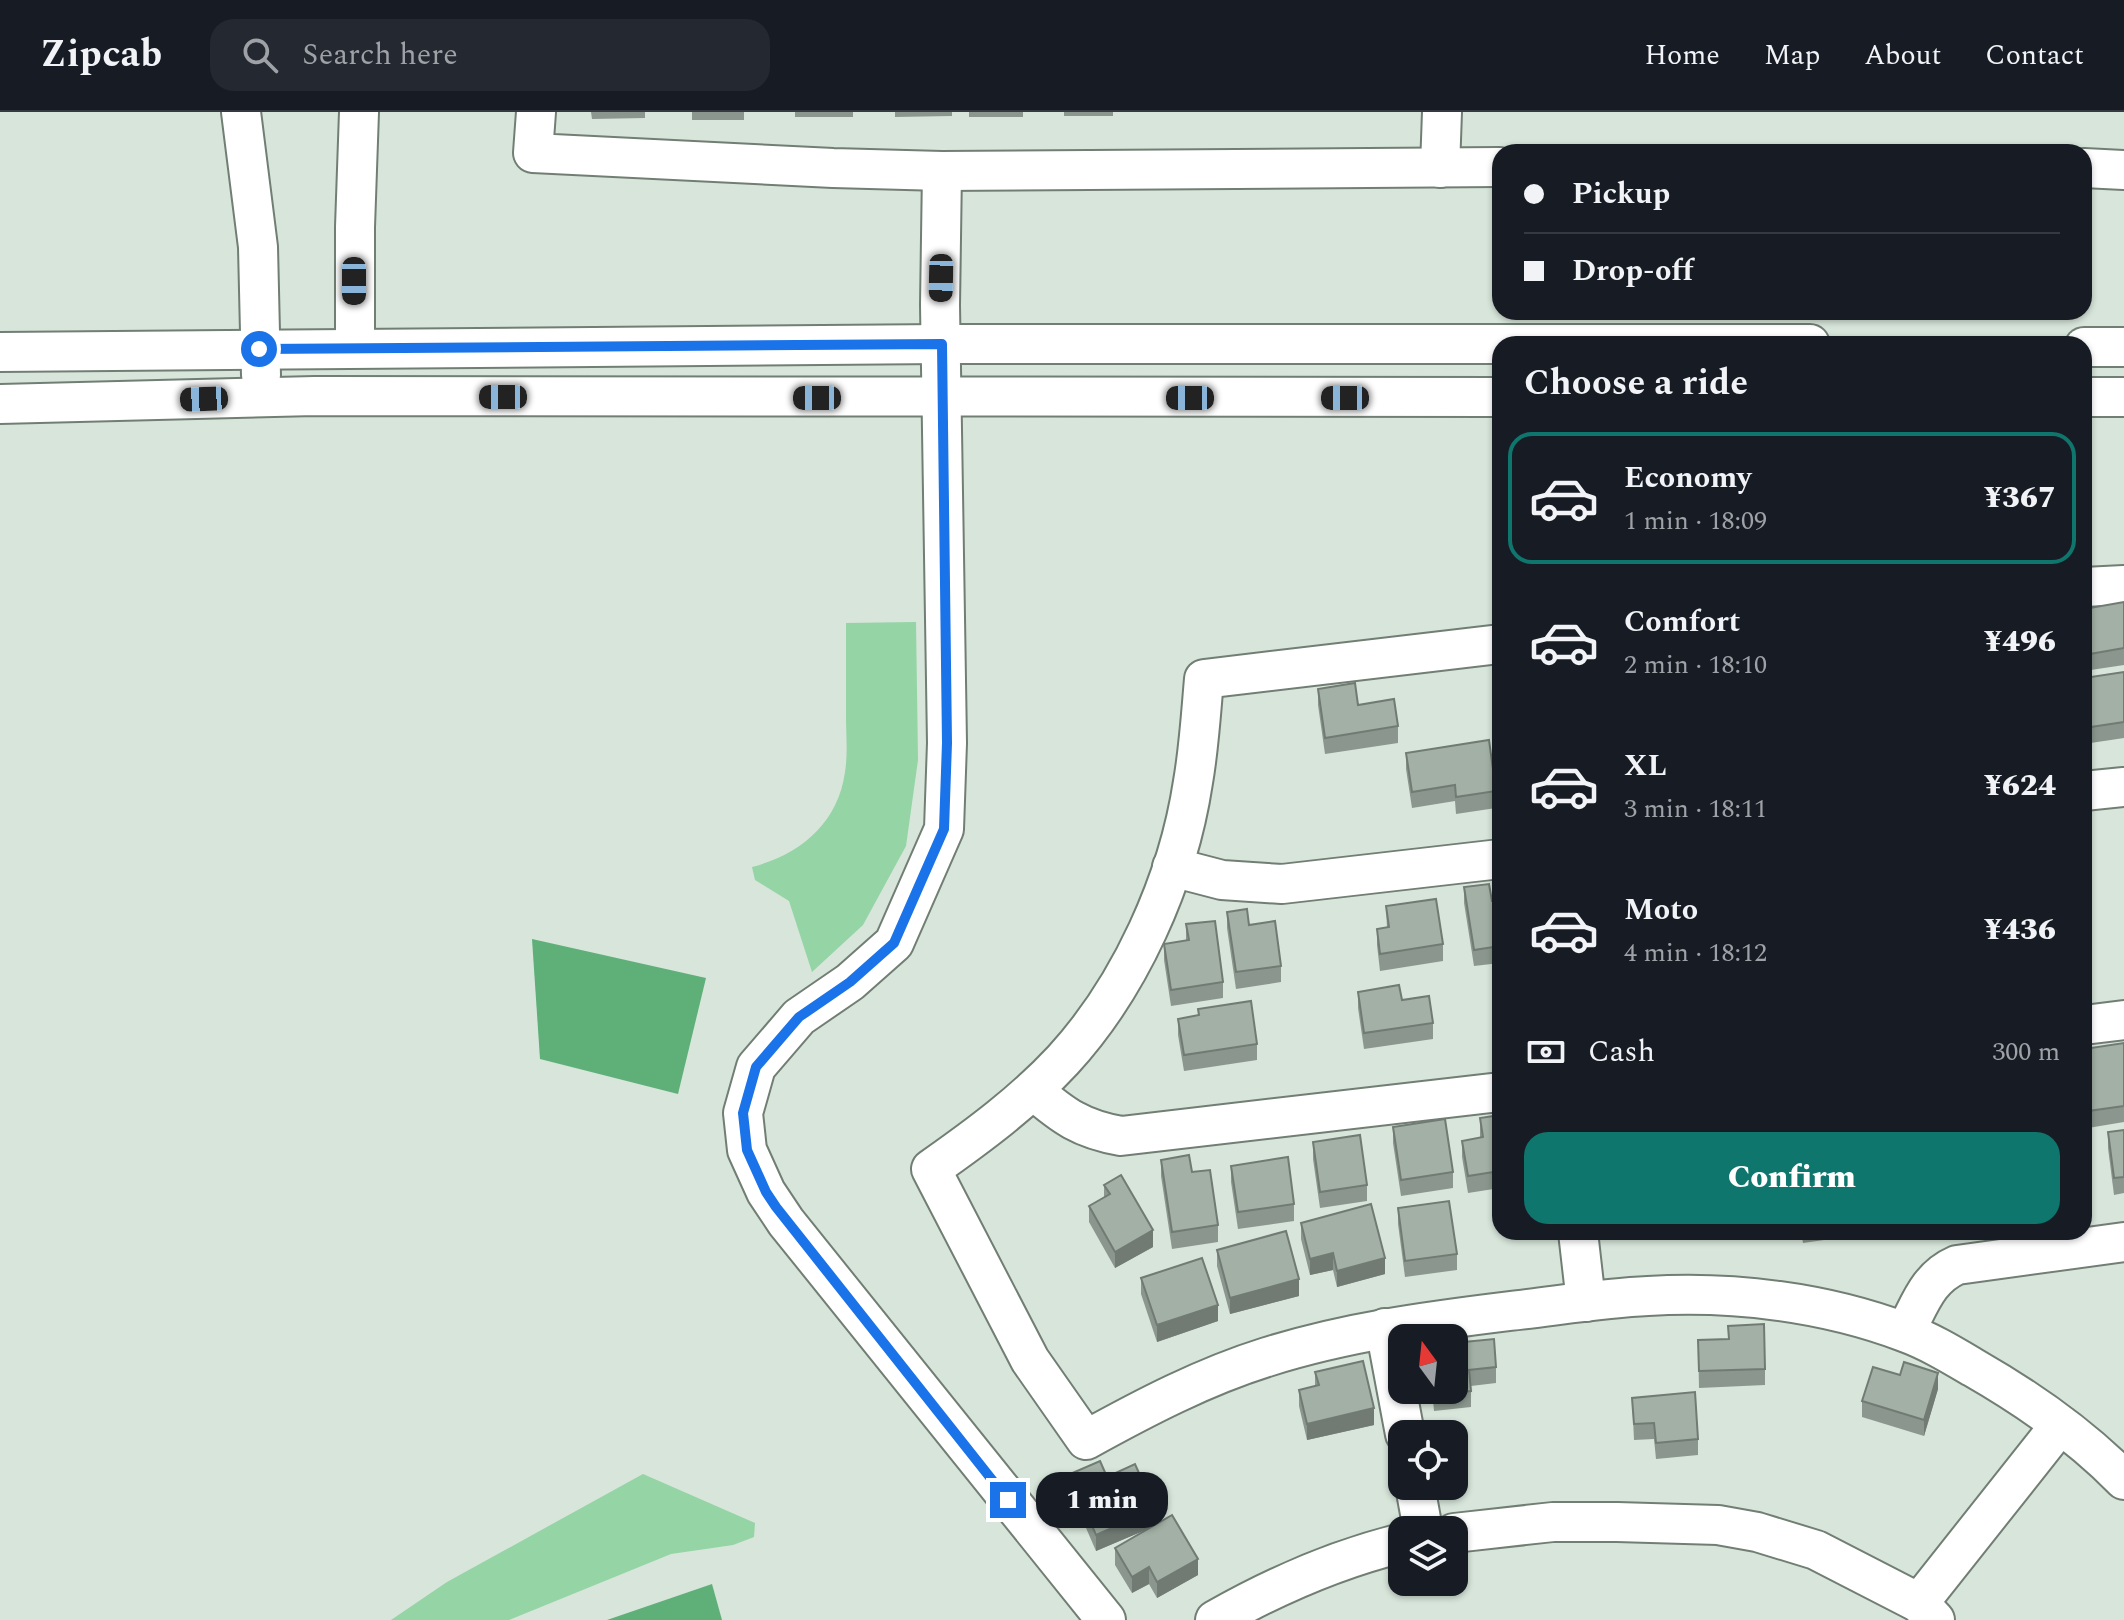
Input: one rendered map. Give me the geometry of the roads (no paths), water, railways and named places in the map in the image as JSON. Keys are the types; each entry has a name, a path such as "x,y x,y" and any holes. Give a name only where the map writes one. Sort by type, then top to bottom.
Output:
{"street":[{"path":"241,112 258,247 262,398"},
{"path":"355,348 359,112"},
{"path":"536,112 533,153 942,171 1492,167"},
{"path":"1440,168 1442,112"},
{"path":"2092,168 2124,170"},
{"path":"942,171 940,305 947,743 944,829 894,943 850,982 799,1017 756,1067 743,1113 747,1150 766,1192 786,1222 1106,1620"},
{"path":"0,352 942,344 1492,344"},
{"path":"2092,347 2124,347"},
{"path":"0,404 262,398 1492,397"},
{"path":"2092,397 2124,397"},
{"path":"2092,587 2124,585"},
{"path":"1492,645 1204,679 1193,784 1172,867 1139,950 1117,990 1073,1048 1033,1090 983,1132 931,1169 1030,1360 1086,1440 1200,1382 1266,1357 1334,1338 1385,1328 1586,1302 1648,1296 1710,1295 1815,1307 1905,1332 1945,1350 2027,1399 2094,1450 2124,1480"},
{"path":"2092,790 2124,787"},
{"path":"1172,867 1222,880 1282,884 1492,860"},
{"path":"2092,1024 2124,1020"},
{"path":"1033,1090 1080,1126 1121,1136 1492,1093"},
{"path":"1579,1240 1586,1302"},
{"path":"1905,1332 1933,1281 1957,1265 2124,1242"},
{"path":"1385,1328 1402,1420"},
{"path":"1468,1531 1553,1522 1718,1525 1757,1532 1816,1550 1927,1612 2060,1425"},
{"path":"1215,1620 1265,1593 1312,1573 1388,1548"}]}
